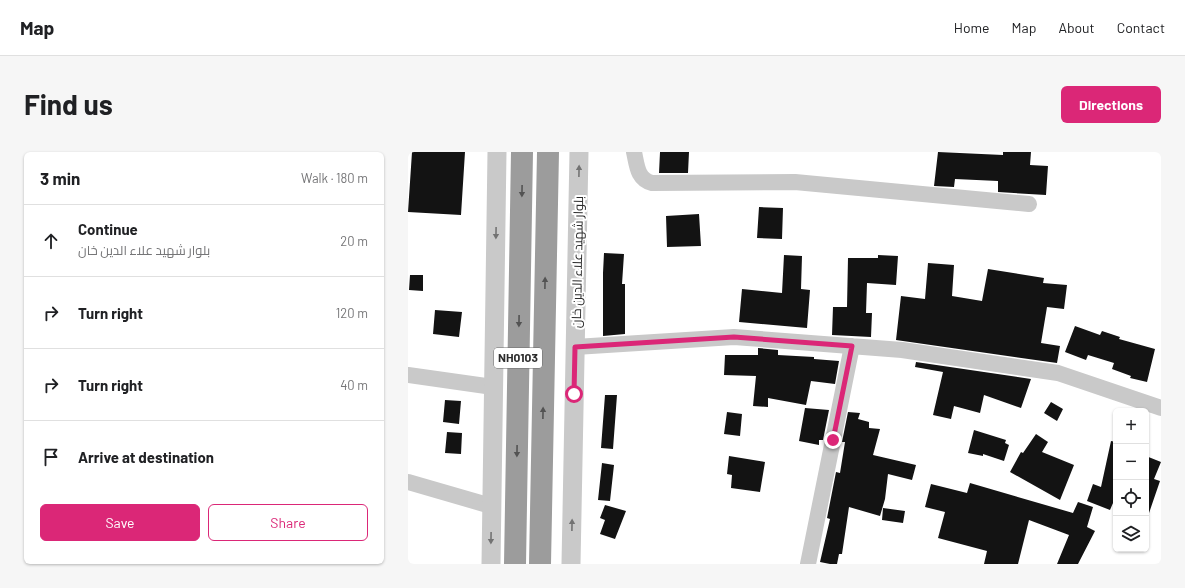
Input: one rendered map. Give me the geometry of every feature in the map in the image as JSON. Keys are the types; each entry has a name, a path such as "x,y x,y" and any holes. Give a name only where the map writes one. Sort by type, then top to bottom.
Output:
{"highway":[{"name":"NH0103","path":"515,564 522,152"},
{"name":"NH0103","path":"540,564 548,152"}],"street":[{"path":"490,564 497,152"},
{"name":"بلوار شهید علاء الدین خان","path":"571,564 579,152"},
{"path":"634,152 642,179 652,183 795,182 1029,204"},
{"path":"575,347 734,337 902,350 1058,373 1161,408"},
{"path":"808,564 852,346"},
{"path":"408,375 493,387"},
{"path":"408,482 491,506"}],"building":[{"path":"412,152 465,152 461,215 408,212"},
{"path":"660,152 689,152 688,173 659,173"},
{"path":"938,152 1003,155 1003,152 1031,152 1030,165 1048,166 1046,195 998,192 998,181 955,179 954,187 934,186"},
{"path":"759,207 783,208 782,239 757,238"},
{"path":"699,214 701,246 667,247 666,216"},
{"path":"604,253 624,254 622,284 625,284 625,334 603,336"},
{"path":"784,255 802,256 801,289 810,290 807,328 739,322 742,289 782,293"},
{"path":"878,255 898,256 896,285 867,283 866,313 872,313 871,337 832,335 833,307 847,307 848,258 878,258"},
{"path":"928,263 954,265 952,296 982,301 988,269 1044,278 1043,283 1067,285 1064,309 1047,307 1041,343 1060,346 1057,363 896,340 901,296 925,299"},
{"path":"410,275 423,275 423,291 409,290"},
{"path":"435,310 462,312 459,337 433,334"},
{"path":"1075,326 1100,335 1102,331 1120,337 1119,339 1155,349 1147,382 1130,378 1131,376 1112,369 1114,363 1088,355 1086,360 1065,352"},
{"path":"758,348 778,350 778,355 814,357 814,359 839,361 835,384 811,381 806,405 768,398 768,407 753,406 756,376 724,375 725,355 758,355"},
{"path":"916,362 1031,379 1021,408 984,395 980,413 954,406 951,419 933,415 943,372 915,367"},
{"path":"605,395 617,395 613,449 601,448"},
{"path":"445,400 461,401 459,424 443,422"},
{"path":"1051,402 1063,409 1057,421 1044,413"},
{"path":"805,408 829,410 823,440 819,440 819,445 799,441"},
{"path":"727,412 742,414 740,436 724,434"},
{"path":"848,412 860,413 858,419 869,422 869,428 880,429 873,455 916,465 912,480 888,474 885,499 880,516 849,507 842,554 839,554 837,564 830,564 820,562 830,519 827,518 836,472 840,473 845,442 842,442"},
{"path":"974,430 1006,440 1005,443 1009,445 1004,461 983,454 983,456 968,453"},
{"path":"447,432 462,433 461,454 445,453"},
{"path":"1036,434 1048,442 1042,452 1074,465 1060,500 1010,472 1021,452 1023,453"},
{"path":"1111,441 1113,441 1113,503 1110,510 1087,501 1093,484 1101,487"},
{"path":"729,456 765,462 760,492 731,488 732,475 727,474"},
{"path":"1149,457 1161,462 1154,479 1160,481 1149,513"},
{"path":"602,463 614,465 610,501 598,500"},
{"path":"970,483 1073,513 1078,502 1093,507 1087,527 1095,531 1078,564 1057,564 1069,535 1029,520 1018,564 984,564 987,551 938,538 945,512 925,507 931,484 967,493"},
{"path":"605,505 626,511 615,539 600,534 605,520 600,518"},
{"path":"883,508 905,511 903,523 882,520"}],"route":[{"path":"574,394 575,347 734,337 852,346 833,440"}]}
